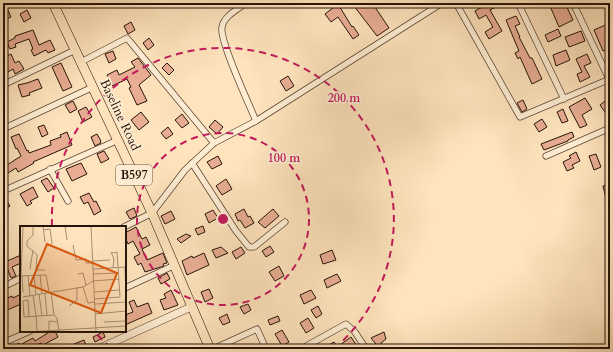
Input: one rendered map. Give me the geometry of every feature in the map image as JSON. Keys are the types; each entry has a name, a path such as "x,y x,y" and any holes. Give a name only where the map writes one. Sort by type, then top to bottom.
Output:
{"main road":[{"name":"Baseline Road","path":"53,3 152,213 210,349"}],"street":[{"path":"246,3 225,20 222,28 227,52 256,121"},
{"path":"456,3 520,117 609,79 573,3"},
{"path":"518,3 564,99"},
{"path":"126,226 152,213 185,170 214,143 256,121 439,4"},
{"path":"81,62 127,38 214,143"},
{"path":"3,85 75,50"},
{"path":"3,129 93,87"},
{"path":"546,156 610,128"},
{"path":"3,191 118,140"},
{"path":"192,163 236,231 250,247 254,247 285,222"},
{"path":"50,169 68,201"},
{"path":"126,288 175,265"},
{"path":"3,287 20,278"},
{"path":"98,349 191,307"},
{"path":"301,349 346,324 356,332 366,349"},
{"path":"213,349 257,329 266,349"},
{"path":"3,343 28,332"}],"building":[{"path":"358,3 380,3 375,7 389,28 377,36 354,6"},
{"path":"489,3 504,3 490,10 502,31 489,39 485,32 493,27 486,15 479,19 475,11"},
{"path":"555,3 565,3 573,20 559,27 550,6"},
{"path":"338,4 352,27 353,26 359,35 353,39 338,17 331,22 325,14"},
{"path":"7,8 11,17 4,20 3,9"},
{"path":"27,10 31,18 24,22 20,14"},
{"path":"516,16 520,24 515,26 519,37 530,58 532,58 542,79 532,84 520,57 518,59 515,53 519,51 506,20"},
{"path":"131,22 135,30 128,34 124,26"},
{"path":"610,23 610,48 603,51 594,30"},
{"path":"558,29 561,36 548,42 545,35"},
{"path":"33,30 39,45 50,40 55,50 48,53 46,50 34,56 29,39 15,44 16,47 10,49 7,42 15,38 15,36"},
{"path":"581,31 585,41 569,47 565,37"},
{"path":"149,38 154,45 148,50 143,43"},
{"path":"566,50 570,60 556,66 553,55"},
{"path":"113,51 116,59 109,63 105,54"},
{"path":"11,54 15,63 19,61 24,69 15,74 13,69 8,72 3,62 3,58"},
{"path":"587,54 591,63 584,66 590,77 580,82 577,74 582,72 576,59"},
{"path":"138,58 151,75 139,85 147,101 137,105 129,88 131,87 127,79 112,86 107,75 117,70 119,75 135,67 131,62"},
{"path":"61,63 72,87 63,91 52,67"},
{"path":"167,63 174,70 169,75 162,68"},
{"path":"288,76 294,86 286,91 280,81"},
{"path":"38,79 42,88 29,93 30,95 22,97 18,85"},
{"path":"610,97 610,108 605,112 600,105"},
{"path":"585,98 592,109 582,115 587,125 580,128 569,107"},
{"path":"523,100 527,109 522,112 517,103"},
{"path":"73,101 77,109 70,113 65,105"},
{"path":"86,107 92,117 83,122 78,111"},
{"path":"563,109 568,121 562,123 557,112"},
{"path":"141,112 149,122 139,130 131,120"},
{"path":"182,114 189,123 182,128 175,120"},
{"path":"542,119 547,127 539,132 534,124"},
{"path":"215,120 223,127 217,134 209,127"},
{"path":"44,125 48,134 42,137 38,127"},
{"path":"168,127 173,134 166,139 161,133"},
{"path":"67,132 72,145 33,162 34,163 18,172 16,168 8,173 4,167 21,156 11,137 19,134 29,153 51,145 50,141 61,137 60,135"},
{"path":"572,132 574,137 568,141 544,150 541,144"},
{"path":"97,134 101,143 95,146 91,137"},
{"path":"104,151 109,159 101,163 97,154"},
{"path":"576,152 580,161 572,165 574,168 567,171 563,162 571,158 569,156"},
{"path":"596,154 601,167 594,170 589,156"},
{"path":"218,156 222,164 212,169 207,162"},
{"path":"81,163 87,174 72,181 66,169"},
{"path":"47,178 54,188 48,192 41,181"},
{"path":"226,179 232,189 222,195 216,186"},
{"path":"610,184 610,196 606,198 603,186"},
{"path":"33,187 38,197 30,201 32,203 27,206 20,194"},
{"path":"89,193 94,202 96,201 101,211 94,215 88,202 84,204 80,197"},
{"path":"3,195 10,206 3,210"},
{"path":"134,208 137,216 130,219 126,212"},
{"path":"244,209 248,217 250,216 254,223 245,228 240,220 238,221 235,214"},
{"path":"273,209 279,216 265,228 258,222"},
{"path":"213,210 218,218 209,223 205,214"},
{"path":"171,211 175,219 165,224 161,216"},
{"path":"203,226 205,232 198,235 195,229"},
{"path":"136,227 142,239 146,237 150,245 142,249 147,260 163,253 167,263 163,264 164,266 145,272 141,263 138,265 134,257 140,254 133,241 128,244 126,232"},
{"path":"186,234 191,236 181,243 177,239"},
{"path":"270,246 274,252 266,257 262,251"},
{"path":"221,247 228,253 216,258 212,250"},
{"path":"241,247 245,253 236,259 232,252"},
{"path":"332,250 336,260 323,264 320,255"},
{"path":"204,253 209,265 187,275 182,261 192,256 193,258"},
{"path":"20,255 20,263 12,267 16,276 11,278 5,262"},
{"path":"279,266 284,276 275,281 269,272"},
{"path":"167,273 170,279 161,284 158,278"},
{"path":"337,274 341,281 327,288 324,280"},
{"path":"209,289 213,298 205,302 201,292"},
{"path":"171,290 178,305 164,310 160,300 166,298 164,294"},
{"path":"311,290 316,298 304,304 300,295"},
{"path":"20,294 20,304 3,312 3,300 12,296 13,298"},
{"path":"134,300 137,307 148,303 152,313 126,325 126,315 133,312 129,302"},
{"path":"248,304 251,310 244,314 240,307"},
{"path":"318,306 322,314 316,318 311,310"},
{"path":"227,314 230,322 223,325 219,318"},
{"path":"278,316 280,321 270,325 268,320"},
{"path":"308,318 314,328 306,333 300,323"},
{"path":"282,330 289,342 282,346 275,334"},
{"path":"49,332 56,332 58,337 43,345 41,343 29,349 8,349 33,338 35,341"},
{"path":"103,332 105,337 95,342 93,337"},
{"path":"384,332 386,339 381,343 384,349 380,349 371,338"},
{"path":"351,337 359,349 322,349 334,342 337,347"},
{"path":"84,340 87,348 76,349 74,344"}]}
